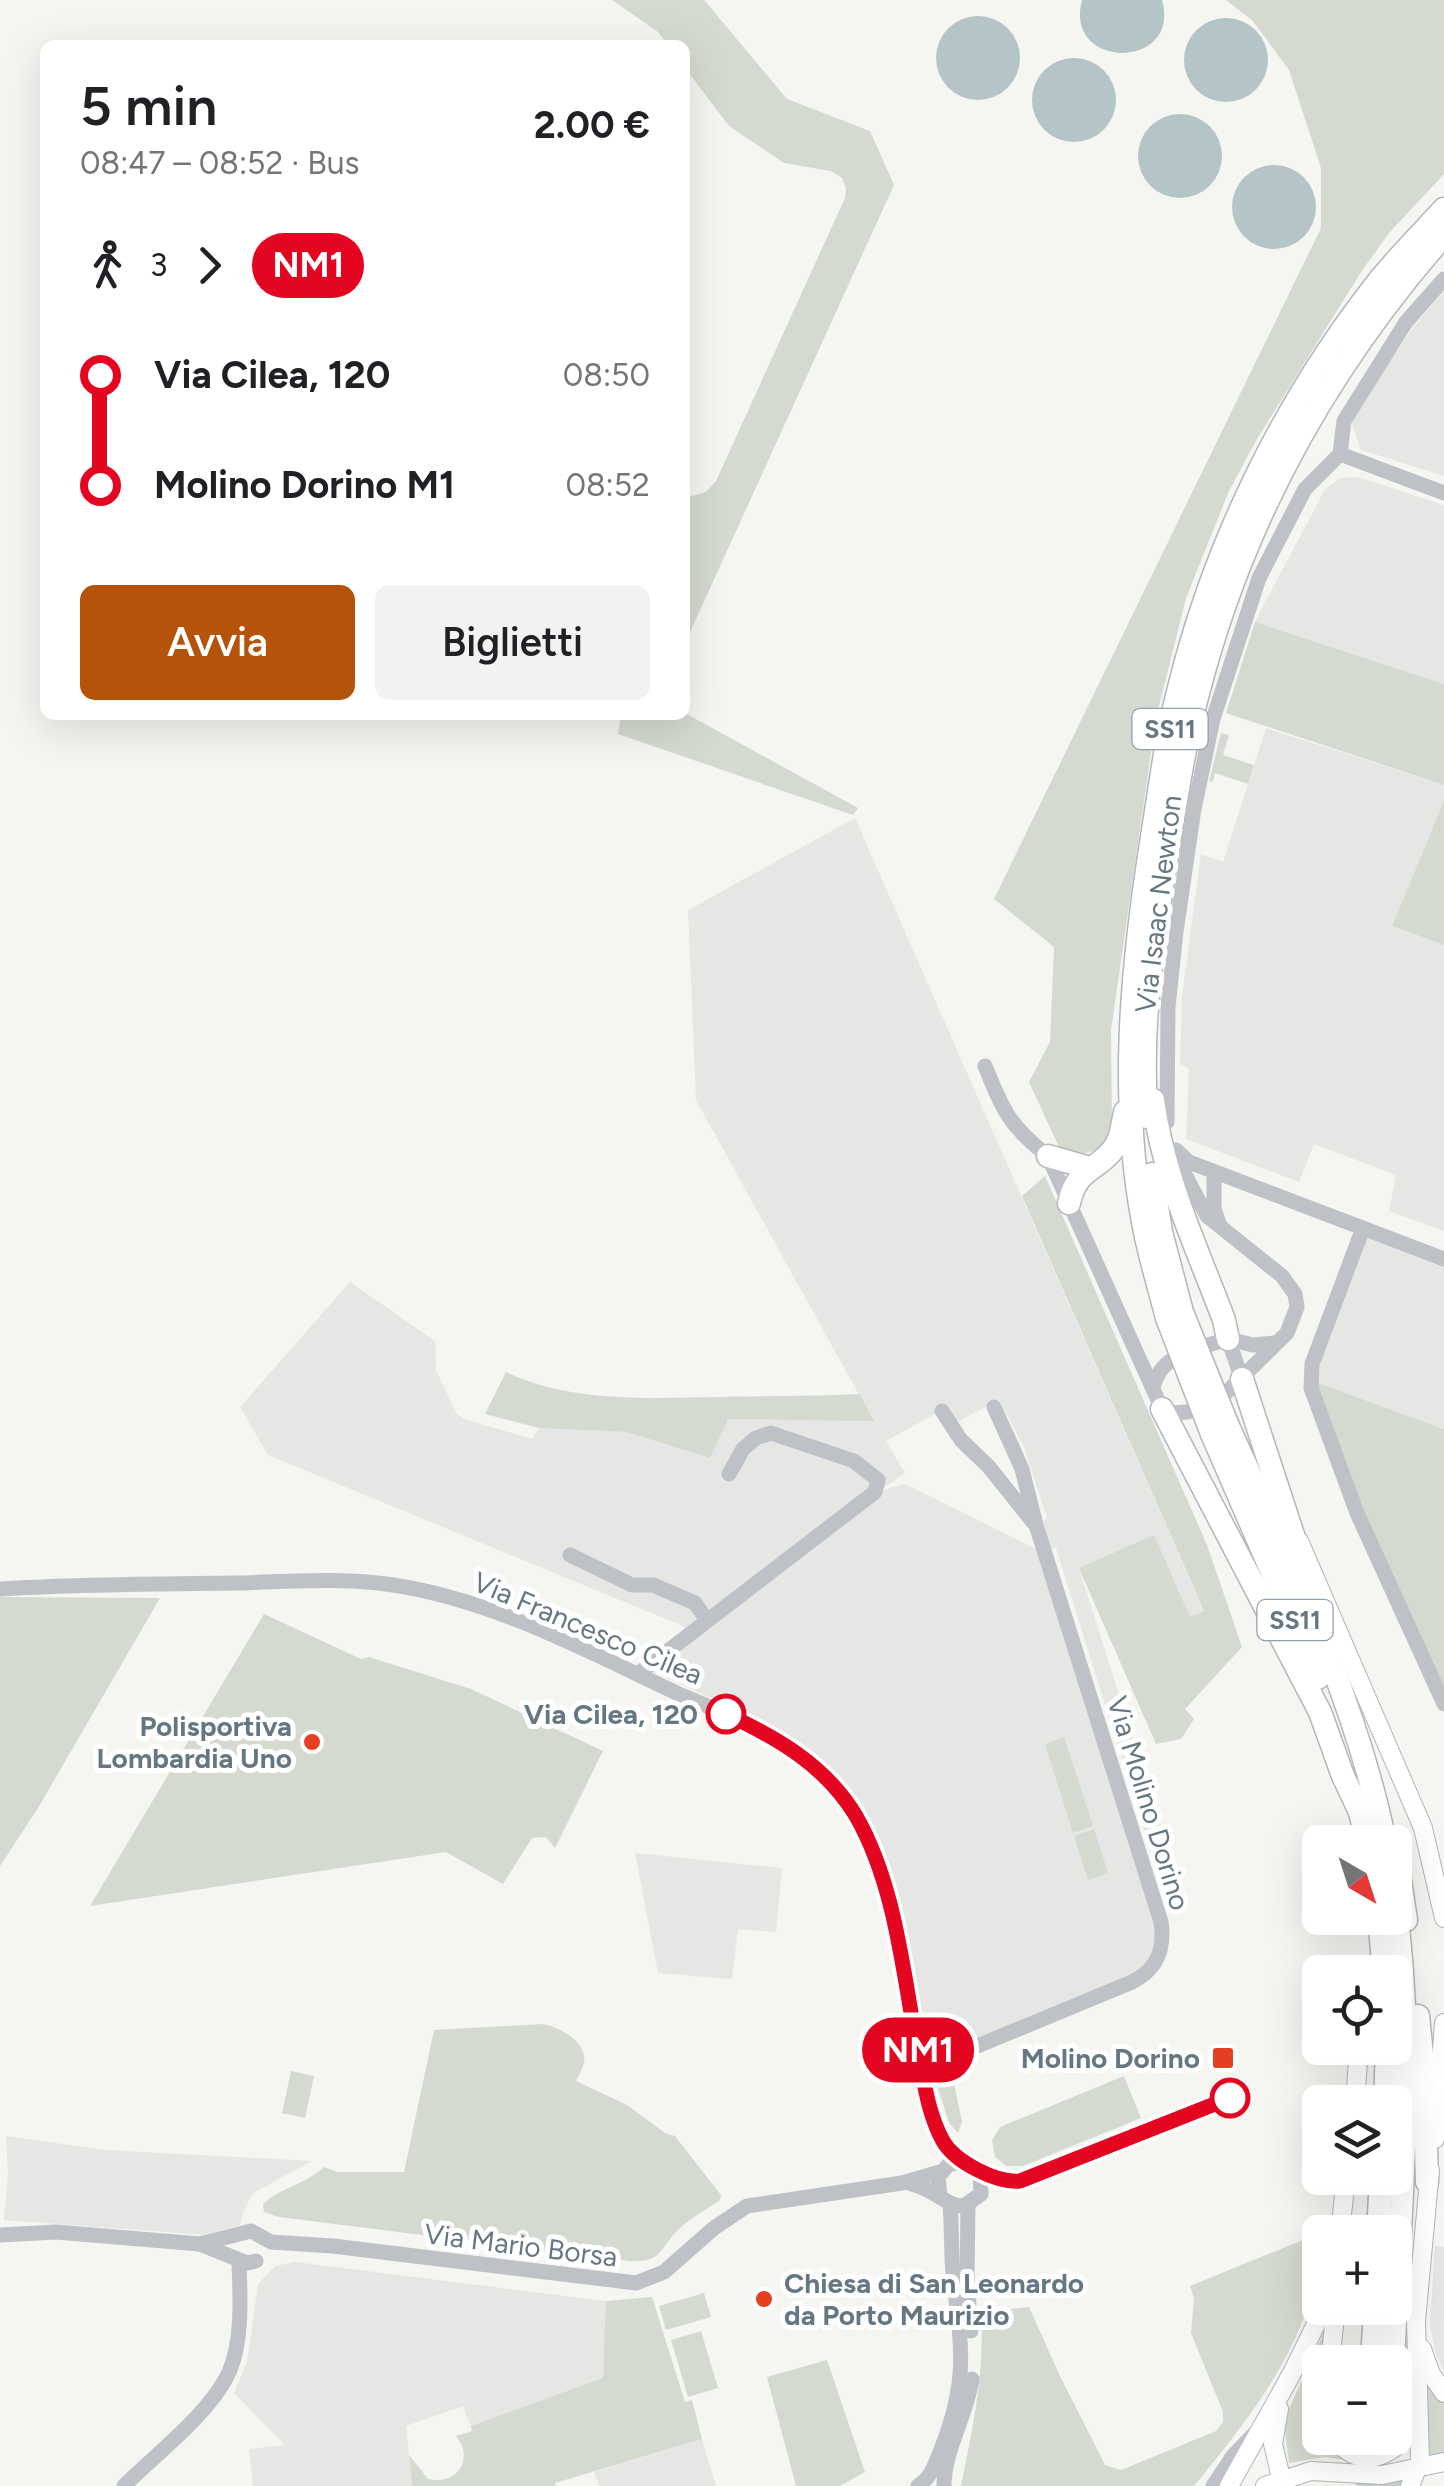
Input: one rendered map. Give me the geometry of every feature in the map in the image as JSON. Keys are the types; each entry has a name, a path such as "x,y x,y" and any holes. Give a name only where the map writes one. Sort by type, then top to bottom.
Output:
{"highway":[{"name":"SS11","path":"1363,1825 1318,1676 1146,1236 1130,1084 1132,981 1172,718 1205,602 1248,493 1303,393 1379,281 1444,209"},
{"name":"SS11","path":"1175,1315 1152,1169 1146,1109 1146,1042 1157,922 1186,743 1207,658 1230,588 1270,494 1312,414 1362,337 1444,235"},
{"path":"1146,1042 1162,1154 1228,1339"},
{"path":"1069,1202 1076,1180 1113,1150 1120,1138 1130,1084"},
{"path":"1048,1156 1090,1168"},
{"path":"1242,1379 1352,1699 1363,1756"},
{"path":"1157,1399 1320,1712 1360,1812"},
{"name":"SS11","path":"1220,1430 1303,1592 1363,1756 1381,1825"},
{"path":"1373,1792 1387,1825"},
{"path":"1394,2345 1406,2056 1398,1935"},
{"path":"1407,1935 1422,2052 1428,2182"}],"main road":[{"path":"1286,1512 1415,1808 1432,1858 1444,1918"},
{"path":"1410,2486 1419,2468 1416,2322 1444,2023"},
{"path":"1416,2322 1428,2369 1444,2392"},
{"path":"1229,2486 1316,2325"},
{"path":"1291,2375 1274,2428 1276,2484 1311,2471 1382,2475 1444,2462"},
{"path":"1412,2429 1418,2420"}],"street":[{"path":"1444,278 1406,322 1344,421 1340,454 1444,493"},
{"name":"Via Isaac Newton","path":"1207,1208 1178,1166 1165,1105 1168,1006 1194,809 1213,719 1259,578 1305,489 1340,454"},
{"path":"984,1066 1018,1132 1048,1156 1157,1399 1171,1413 1188,1412 1224,1395 1287,1333 1294,1320 1292,1288 1221,1230 1207,1208 1211,1171"},
{"path":"1171,1144 1184,1160 1444,1259"},
{"path":"1207,1208 1228,1191 1249,1184"},
{"path":"1363,1228 1312,1364 1311,1388 1357,1513 1444,1704"},
{"path":"1157,1399 1157,1370 1170,1360 1228,1339 1252,1345 1274,1343"},
{"path":"1228,1339 1242,1379"},
{"path":"1133,1343 1150,1356 1170,1360"},
{"path":"994,1407 1022,1468 1036,1525"},
{"path":"942,1411 962,1440 990,1467 1036,1525"},
{"path":"638,1674 875,1492 878,1480 854,1461 771,1432 743,1448 729,1474"},
{"path":"990,1467 1014,1452"},
{"name":"Via Molino Dorino","path":"922,2069 1132,1982 1148,1972 1161,1951 1161,1922 1036,1525"},
{"path":"570,1555 632,1585 653,1585 695,1603 706,1620"},
{"name":"Via Francesco Cilea","path":"0,1580 49,1586"},
{"name":"Via Francesco Cilea","path":"0,1589 312,1581 390,1584 479,1606 774,1737 812,1765 847,1804 870,1844 881,1874 922,2069 941,2136 941,2171"},
{"name":"Via Francesco Cilea","path":"941,2136 962,2160"},
{"path":"962,2160 974,2165 982,2177 981,2194 968,2205 966,2279 973,2368 968,2402 942,2486 921,2484 948,2432 962,2378 962,2329 945,2200 937,2186 941,2171 962,2160"},
{"name":"Via Mario Borsa","path":"200,2244 248,2232 272,2242 636,2283 664,2272 714,2228 747,2206 902,2183 941,2171"},
{"name":"Via Mario Borsa","path":"902,2183 929,2188 945,2200"},
{"path":"945,2200 968,2205"},
{"name":"Via Mario Borsa","path":"0,2235 56,2232 200,2244 248,2258 347,2249"},
{"path":"124,2486 223,2384 235,2354 248,2258 264,2244 248,2232 232,2242 248,2258"},
{"path":"1212,2486 1258,2430"}],"shaded area":[{"path":"612,0 704,0 787,99 870,131 894,185 690,632 690,497 706,492 716,481 845,198 846,188 842,178 831,171 784,163 729,126 690,75 690,40 664,40"},
{"path":"1082,0 1162,0 1164,23 1155,40 1140,49 1122,53 1104,50 1089,40 1081,23"},
{"path":"1226,0 1444,0 1444,174 1390,232 1363,269 1257,439 1229,491 1186,598 1156,718 1111,1030 1112,1126 1100,1149 1080,1155 1059,1147 1029,1082 1050,1042 1054,947 994,899 1321,228 1321,168 1289,70 1253,21"},
{"path":"978,16 994,19 1008,28 1017,42 1017,74 1008,88 994,97 978,100 962,97 948,88 939,74 936,58 939,42 948,28 962,19"},
{"path":"1226,18 1242,21 1256,30 1265,44 1265,76 1256,90 1242,99 1226,102 1210,99 1196,90 1187,76 1184,60 1187,44 1196,30 1210,21"},
{"path":"1074,58 1090,61 1104,70 1113,84 1113,116 1104,130 1090,139 1074,142 1058,139 1044,130 1035,116 1032,100 1035,84 1044,70 1058,61"},
{"path":"1180,114 1196,117 1210,126 1219,140 1219,172 1210,186 1196,195 1180,198 1164,195 1150,186 1141,172 1138,156 1141,140 1150,126 1164,117"},
{"path":"1274,165 1290,168 1304,177 1313,191 1313,223 1304,237 1290,246 1274,249 1258,246 1244,237 1235,223 1232,207 1235,191 1244,177 1258,168"},
{"path":"1444,292 1444,476 1361,450 1351,421 1414,326"},
{"path":"1358,477 1444,505 1444,684 1255,622 1325,489 1341,478"},
{"path":"1255,622 1444,684 1444,785 1226,713"},
{"path":"690,716 858,808 853,815 618,734 620,720 690,720"},
{"path":"1266,728 1444,785 1444,801 1392,926 1444,945 1444,1231 1389,1211 1396,1175 1314,1144 1299,1182 1186,1139 1189,1069 1180,1064 1182,996 1201,854 1223,862"},
{"path":"1221,733 1229,735 1223,755 1254,765 1248,784 1215,773 1213,782 1209,781"},
{"path":"1444,801 1444,945 1392,926"},
{"path":"855,818 1204,1612 1190,1618 1079,1568 1177,1878 1161,1883 1056,1548 1051,1549 1043,1521 1047,1518 1024,1447 999,1400 957,1422 948,1407 886,1441 905,1473 879,1491 905,1484 1038,1550 1159,1939 1147,1967 1122,1982 936,2055 929,2053 925,2045 890,1869 863,1811 839,1779 800,1743 761,1720 646,1669 690,1633 683,1626 268,1455 240,1407 350,1282 435,1341 436,1370 456,1413 464,1419 532,1439 539,1428 626,1432 709,1458 728,1419 873,1420 696,1100 688,910"},
{"path":"1045,1176 1207,1545 1242,1647 1185,1709 1194,1719 1181,1739 1156,1744 1079,1568 1154,1535 1190,1617 1204,1611 1022,1196"},
{"path":"1363,1228 1444,1259 1444,1429 1310,1380"},
{"path":"506,1372 557,1389 611,1396 860,1394 874,1421 728,1419 710,1458 626,1432 539,1428 485,1414"},
{"path":"1310,1380 1444,1429 1444,1704 1429,1671"},
{"path":"0,1597 160,1598 0,1866"},
{"name":"Polisportiva Lombardia Uno","path":"264,1614 361,1659 369,1657 471,1689 603,1751 555,1848 546,1837 532,1838 503,1884 446,1852 90,1906"},
{"path":"1064,1737 1093,1826 1073,1833 1045,1744"},
{"path":"1094,1829 1108,1873 1088,1880 1074,1836"},
{"path":"635,1853 782,1868 776,1932 738,1929 732,1979 658,1973"},
{"path":"543,2024 579,2044 584,2062 576,2081 627,2105 675,2136 721,2195 720,2200 679,2229 655,2257 628,2261 264,2212 263,2204 324,2167 338,2172 404,2172 434,2030"},
{"path":"291,2071 314,2076 305,2118 282,2113"},
{"path":"1124,2076 1141,2118 1023,2166 1006,2166 995,2157 992,2140 1000,2127"},
{"path":"954,2083 962,2122 958,2133 949,2123 938,2088"},
{"path":"6,2136 105,2150 312,2161 253,2193 240,2225 205,2235 4,2220"},
{"path":"1302,2240 1302,2322 1296,2337 1260,2400 1194,2486 961,2486 980,2378 981,2312 1029,2307 1105,2465 1121,2470 1216,2431 1223,2422 1223,2412 1191,2333 1194,2298 1190,2286"},
{"path":"1435,2246 1444,2247 1444,2372 1430,2324"},
{"path":"295,2262 606,2301 604,2378 471,2426 463,2406 406,2426 412,2486 253,2486 249,2449 285,2445 234,2393 247,2362 258,2284 275,2266"},
{"path":"704,2293 711,2317 666,2330 659,2306"},
{"path":"652,2297 685,2402 692,2400 702,2439 555,2486 412,2486 409,2455 428,2479 455,2475 464,2453 456,2436 472,2431 471,2426 603,2378 606,2301"},
{"path":"1327,2325 1329,2325 1327,2345 1318,2345"},
{"path":"701,2331 718,2388 688,2397 671,2340"},
{"path":"827,2360 865,2472 840,2486 796,2486 767,2377"},
{"path":"1427,2377 1444,2401 1444,2454 1427,2456"},
{"path":"1302,2380 1302,2455 1349,2455 1358,2462 1325,2457 1289,2463 1285,2430 1288,2411"},
{"path":"702,2439 716,2486 599,2486 594,2472"}],"tunnel":[{"path":"1367,2486 1368,2455"},
{"path":"1390,2455 1390,2486"}],"bus line":[{"name":"NM1","path":"726,1714 793,1749 827,1780 855,1815 876,1858 888,1902 930,2104 944,2142 962,2160 990,2177 1020,2181 1230,2098"}],"place":[{"name":"Via Cilea, 120","path":"726,1714"},
{"name":"Polisportiva Lombardia Uno","path":"312,1742"},
{"name":"Molino Dorino","path":"1223,2058"},
{"name":"Chiesa di San Leonardo da Porto Maurizio","path":"764,2299"}]}
